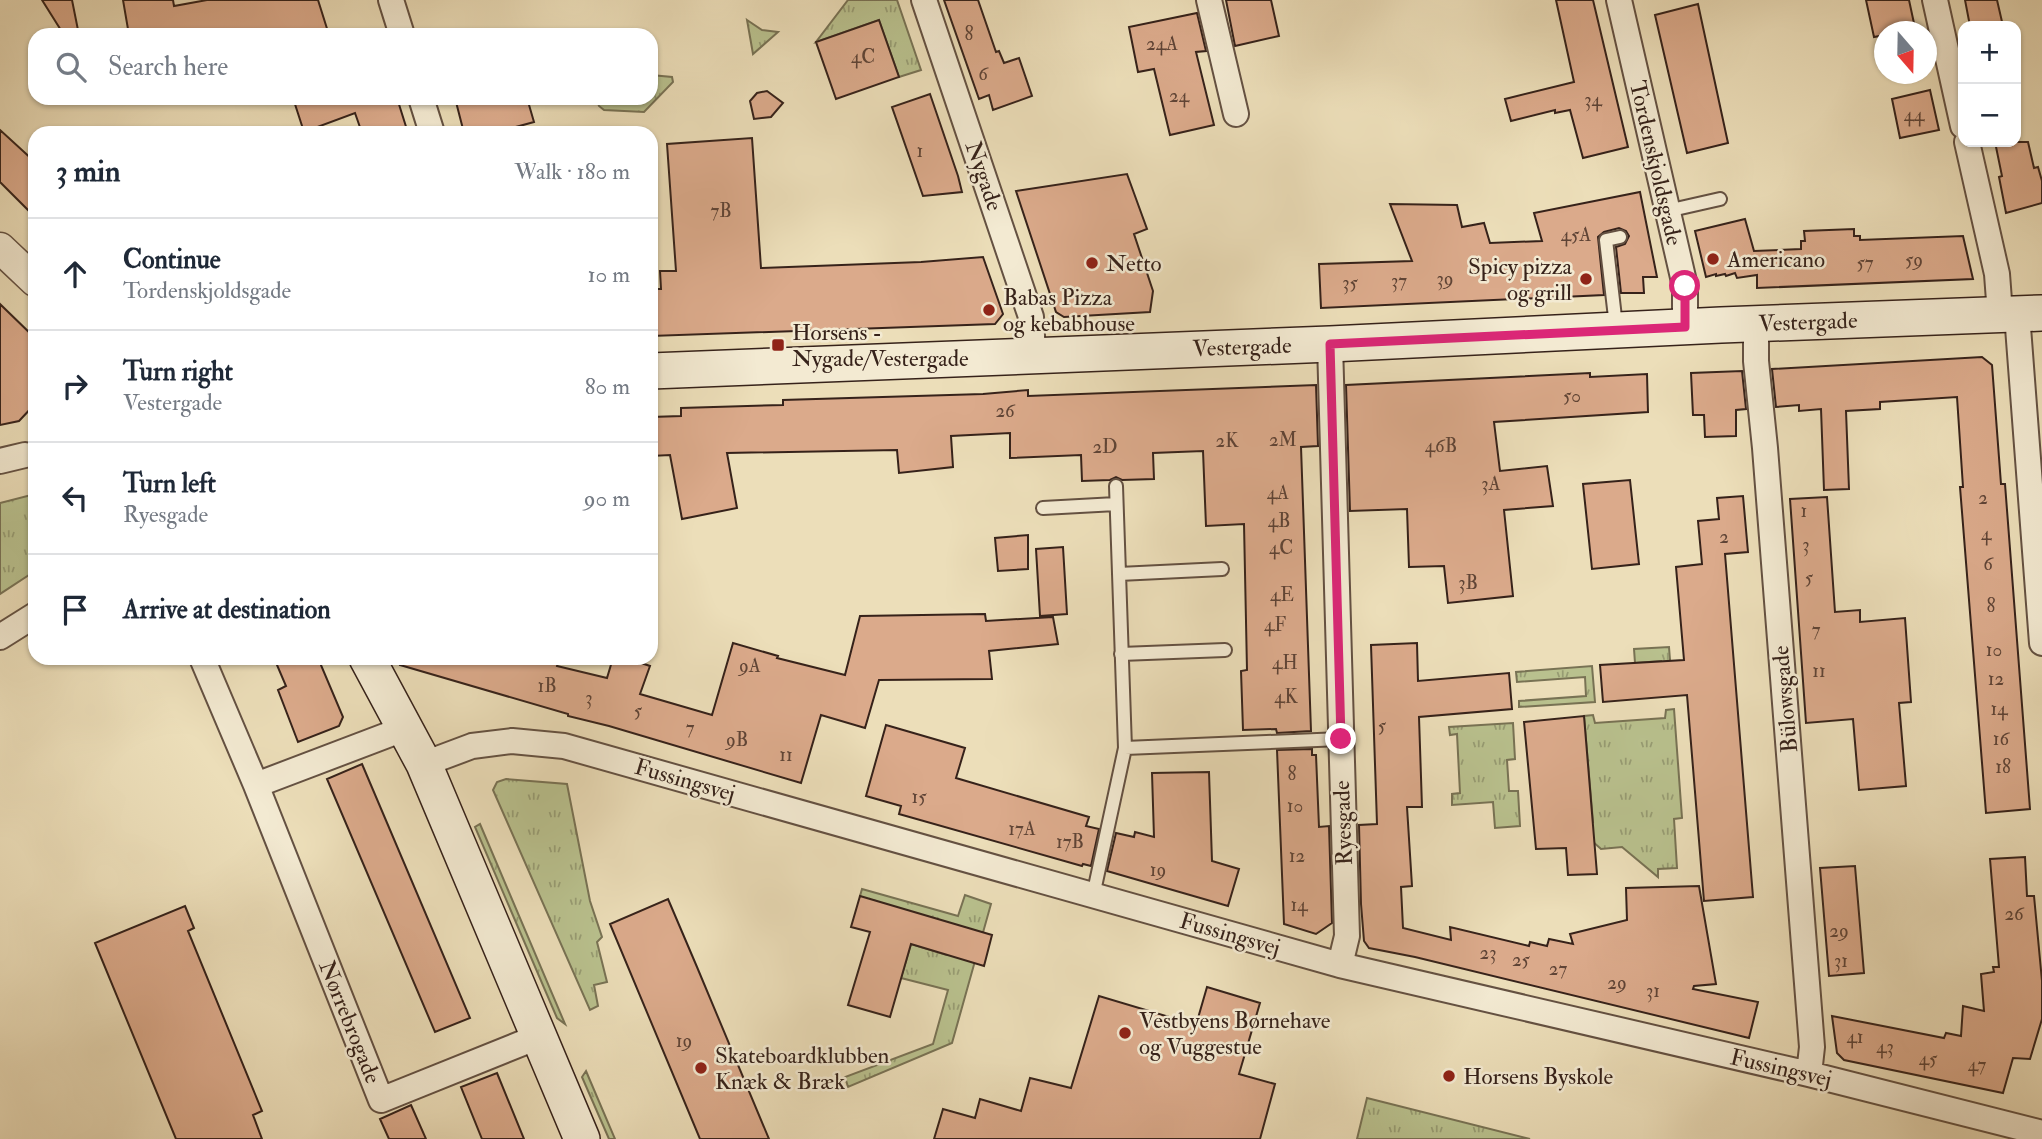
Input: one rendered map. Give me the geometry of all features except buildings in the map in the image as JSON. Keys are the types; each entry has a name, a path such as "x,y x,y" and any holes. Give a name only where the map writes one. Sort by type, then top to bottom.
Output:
{"main road":[{"name":"Vestergade","path":"658,371 2020,313"},
{"path":"371,665 424,764 582,1139"}],"street":[{"path":"391,0 400,28"},
{"name":"Nygade","path":"924,0 1031,317 1033,354"},
{"path":"1209,0 1236,114"},
{"name":"Tordenskjoldsgade","path":"1619,0 1685,286 1685,327"},
{"path":"1935,0 1958,104"},
{"path":"423,105 430,126"},
{"path":"1968,147 1997,274 2020,313 2042,643"},
{"path":"0,248 28,274"},
{"name":"Bülowsgade","path":"1756,324 1756,361 1812,1047 1809,1074"},
{"name":"Ryesgade","path":"1330,344 1347,936 1340,965"},
{"path":"0,461 25,455"},
{"path":"0,638 28,620"},
{"name":"Nørrebrogade","path":"205,665 382,1100 540,1036"},
{"path":"256,785 406,728"},
{"name":"Fussingsvej","path":"424,764 472,746 512,741 564,746 1340,965 1809,1074 2042,1133"}],"lane":[{"path":"1667,211 1720,199"},
{"path":"1617,330 1606,240 1620,237"},
{"path":"1093,895 1125,748 1116,486"},
{"path":"1042,508 1116,504"},
{"path":"1119,574 1222,569"},
{"path":"1121,654 1225,650"},
{"path":"1125,748 1341,739"}],"green space":[{"path":"848,0 897,0 921,70 899,77 879,20 816,42"},
{"path":"747,20 762,30 778,32 753,54"},
{"path":"658,76 672,77 673,82 658,98"},
{"path":"651,105 644,112 604,110 599,106"},
{"path":"28,496 28,576 0,594 0,503"},
{"path":"1669,647 1671,673 1662,673 1661,661 1635,663 1634,649"},
{"path":"1592,666 1595,702 1519,707 1519,701 1586,696 1585,677 1517,682 1516,672"},
{"path":"1674,709 1682,818 1674,819 1677,868 1658,869 1658,877 1622,847 1601,849 1573,824 1593,822 1584,716 1593,715 1595,723 1665,718 1666,710"},
{"path":"1513,723 1515,759 1507,760 1509,791 1518,791 1520,826 1495,828 1493,802 1452,805 1452,794 1460,793 1457,734 1450,735 1449,727"},
{"path":"506,779 567,784 590,901 602,937 597,942 607,982 594,985 598,1006 590,1010 493,790 497,782"},
{"path":"480,824 565,1024 557,1018 475,827"},
{"path":"862,889 958,916 965,895 991,904 952,1043 848,1087 845,1077 933,1044 948,990 901,978 911,944 947,955 860,896"},
{"path":"586,1071 615,1139 609,1139 582,1077"},
{"path":"1367,1098 1530,1139 1357,1139"}],"place":[{"name":"Americano","path":"1713,259"},
{"name":"Netto","path":"1092,263"},
{"name":"Spicy pizza og grill","path":"1586,279"},
{"name":"Babas Pizza og kebabhouse","path":"989,310"},
{"name":"Horsens - Nygade/Vestergade","path":"778,345"},
{"name":"Vestbyens Børnehave og Vuggestue","path":"1125,1033"},
{"name":"Skateboardklubben Knæk & Bræk","path":"701,1068"},
{"name":"Horsens Byskole","path":"1449,1076"}],"route":[{"path":"1341,739 1330,344 1685,327 1685,286"}]}
